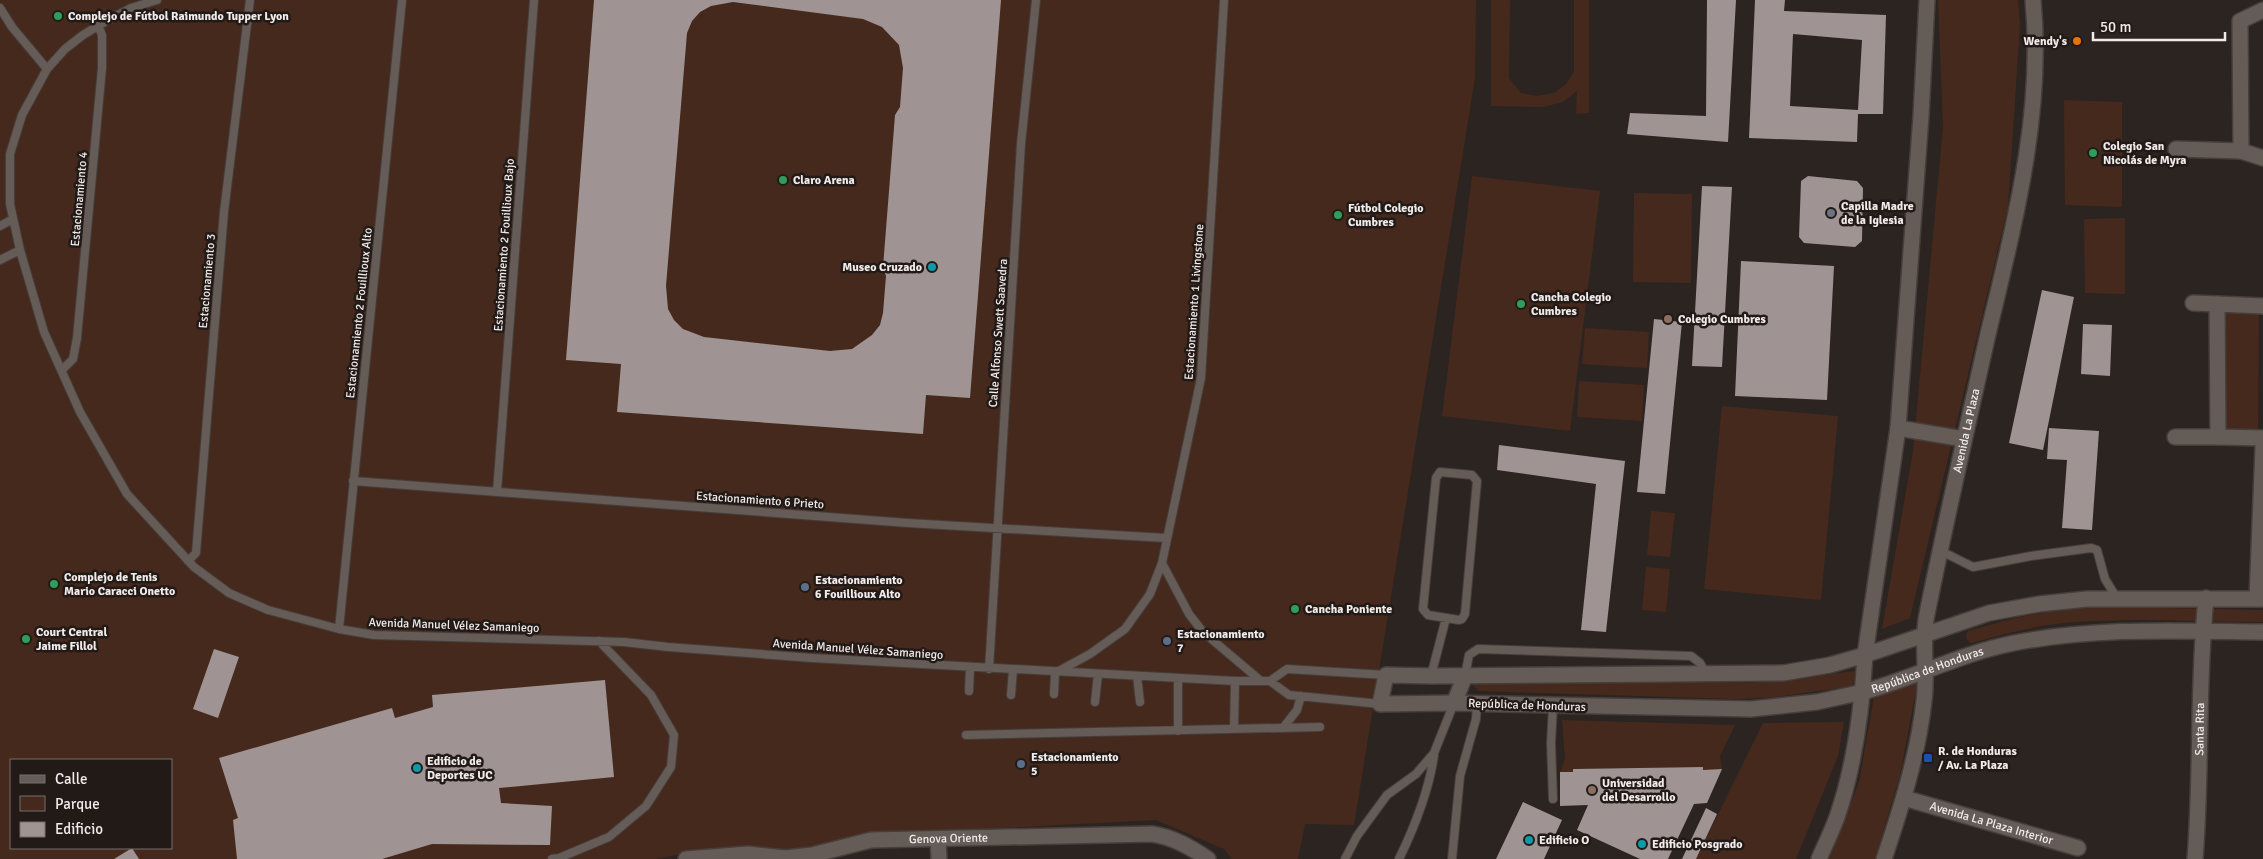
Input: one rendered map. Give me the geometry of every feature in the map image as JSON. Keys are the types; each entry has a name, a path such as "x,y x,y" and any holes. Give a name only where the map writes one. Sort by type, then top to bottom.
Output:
{"street":[{"path":"1819,859 1837,817 1854,752 1863,692 1865,655 1898,428 1921,116 1927,0"},
{"name":"Avenida La Plaza","path":"1884,859 1904,798 1924,702 1926,616 1964,439 2019,202 2035,87 2036,50 2033,0"},
{"path":"2240,151 2240,20 2263,10"},
{"path":"2176,149 2240,151 2263,158"},
{"path":"2193,303 2263,306"},
{"path":"2217,304 2218,437"},
{"path":"1898,428 1964,439"},
{"path":"2175,437 2263,438"},
{"path":"1380,704 1386,675 1466,676 1783,672 1830,665 1989,613 2039,604 2087,599 2260,599 2263,447"},
{"name":"Santa Rita","path":"2195,859 2198,818 2202,631 2206,598"},
{"name":"República de Honduras","path":"1380,704 1454,703 1751,709 1817,702 1863,692 1893,684 1966,655 2012,643 2062,635 2124,630 2263,632"},
{"path":"1454,703 1466,676"},
{"name":"Avenida La Plaza Interior","path":"1904,798 2078,848"},
{"name":"Genova Oriente","path":"686,859 748,854 786,858 812,856 871,840 1152,834 1179,841 1208,859"},
{"path":"938,839 939,859"}],"lane":[{"name":"Avenida Manuel Vélez Samaniego","path":"157,0 131,8 98,25 66,49 47,68 22,115 10,154 10,204 20,250 44,332 80,412 127,494 188,561 229,593 268,610 339,629 374,636 599,641 812,658 1055,673 1270,681"},
{"name":"Estacionamiento 3","path":"188,561 196,553 224,212 250,0"},
{"name":"Estacionamiento 2 Fouillioux Alto","path":"339,629 402,0"},
{"name":"Estacionamiento 2 Fouillioux Bajo","path":"496,492 534,0"},
{"name":"Calle Alfonso Swett Saavedra","path":"989,669 1021,144 1036,0"},
{"name":"Estacionamiento 1 Livingstone","path":"1055,673 1090,654 1125,629 1150,594 1162,563 1201,378 1224,0"},
{"path":"0,8 12,27 47,68"},
{"name":"Estacionamiento 4","path":"62,370 73,359 77,338 102,68 102,35 98,25"},
{"path":"0,226 13,220"},
{"path":"0,260 20,250"},
{"path":"1443,472 1472,475 1476,477 1477,481 1465,614 1462,619 1446,618 1428,615 1424,609 1436,478 1443,472"},
{"name":"Estacionamiento 6 Prieto","path":"353,481 997,529 1166,538"},
{"path":"1941,551 1973,567 2031,556 2091,548 2097,550 2106,581 2118,600"},
{"path":"1162,563 1189,614 1203,632 1261,681"},
{"path":"1431,676 1446,618"},
{"path":"552,859 559,858 610,837 646,806 671,767 674,735 651,695 599,641"},
{"path":"1466,676 1468,655 1478,649 1691,656 1700,663 1705,672"},
{"path":"969,691 970,667"},
{"path":"1380,704 1289,694 1270,681 1287,669 1386,675"},
{"path":"1011,695 1013,670"},
{"path":"1054,694 1055,673"},
{"path":"1095,702 1098,674"},
{"path":"1136,676 1140,702"},
{"path":"1178,678 1178,731"},
{"path":"1234,681 1234,729"},
{"path":"1283,728 1297,710 1301,696"},
{"path":"1399,859 1410,836 1423,800 1432,773 1434,753 1454,703"},
{"path":"1452,859 1460,776 1476,719 1477,704"},
{"path":"1552,706 1553,799"},
{"path":"966,735 1320,727"},
{"path":"1345,859 1364,825 1387,795 1416,774 1434,753"}],"green space":[{"path":"0,0 1476,0 1475,78 1354,825 1305,824 1298,859 1232,859 1224,849 1156,820 869,835 784,854 692,852 655,859 0,859"},
{"path":"1491,0 1510,0 1509,78 1521,93 1537,96 1554,93 1566,84 1574,72 1574,0 1589,0 1589,113 1576,114 1577,91 1563,102 1543,107 1491,106"},
{"path":"1938,0 2018,0 2020,25 2008,207 1910,618 1882,629 1913,451 1943,127"},
{"name":"Colegio San Nicolás de Myra","path":"2064,100 2122,102 2122,207 2065,205"},
{"name":"Cancha Colegio Cumbres","path":"1472,176 1600,191 1570,431 1442,416"},
{"path":"1634,193 1692,194 1691,283 1633,282"},
{"path":"2125,218 2125,294 2085,293 2084,219"},
{"path":"2224,311 2259,311 2258,431 2223,432"},
{"path":"1585,328 1649,332 1647,368 1582,364"},
{"path":"1579,381 1644,385 1642,421 1577,417"},
{"path":"1722,406 1838,416 1821,600 1704,589"},
{"path":"1651,511 1675,513 1670,557 1647,555"},
{"path":"1646,567 1670,569 1666,612 1642,610"},
{"path":"2120,607 2263,610 2263,622 2089,621 2040,626 1971,643 1967,640 1966,635 1968,631 2015,618 2064,609"},
{"path":"1855,671 1853,686 1776,697 1737,699 1478,691 1473,685 1476,680 1751,683"},
{"path":"1918,680 1900,775 1875,859 1829,859 1859,782 1874,697"},
{"path":"1562,720 1735,725 1720,756 1722,769 1703,770 1703,767 1573,769 1573,772 1560,772 1565,759"},
{"path":"1844,722 1838,756 1796,859 1696,859 1763,723"}],"building":[{"name":"Claro Arena","path":"594,0 1001,0 970,398 926,395 923,434 617,412 621,364 566,360","holes":["733,2 863,19 882,27 899,45 903,68 900,107 895,115 883,267 886,276 883,313 880,325 872,335 852,349 830,351 704,337 683,329 674,320 668,309 666,286 687,33 692,21 700,12 711,6"]},
{"path":"1707,0 1736,0 1728,142 1627,134 1630,113 1706,116"},
{"path":"1755,0 1785,0 1784,11 1886,15 1883,114 1858,114 1857,142 1749,138","holes":["1793,34 1862,40 1858,110 1790,106"]},
{"name":"Capilla Madre de la Iglesia","path":"1808,176 1857,181 1863,188 1862,241 1855,247 1804,243 1799,237 1801,181"},
{"path":"1702,186 1732,187 1722,367 1692,366"},
{"path":"1741,261 1834,266 1827,400 1735,396"},
{"path":"2042,290 2074,297 2043,450 2009,443"},
{"path":"1654,319 1682,322 1665,494 1637,492"},
{"path":"2083,324 2112,325 2110,376 2081,374"},
{"path":"2049,428 2099,431 2092,530 2062,528 2067,460 2047,459"},
{"path":"1499,445 1625,461 1606,632 1581,630 1596,484 1497,470"},
{"path":"214,649 239,657 218,718 193,709"},
{"name":"Edificio de Deportes UC","path":"605,680 614,777 499,788 501,803 552,806 550,845 432,844 382,859 237,859 233,820 238,818 219,758 392,708 395,718 433,707 432,695"},
{"path":"1703,767 1703,770 1722,769 1707,803 1694,804 1668,859 1640,859 1577,830 1588,805 1560,806 1560,772 1573,772 1573,769"},
{"name":"Edificio O","path":"1523,802 1562,820 1544,859 1496,859"},
{"path":"1706,808 1717,814 1696,859 1682,859"},
{"path":"133,849 139,859 114,859"}],"place":[{"name":"Complejo de Fútbol Raimundo Tupper Lyon","path":"58,16"},
{"name":"Wendy's","path":"2077,41"},
{"name":"Colegio San Nicolás de Myra","path":"2093,153"},
{"name":"Claro Arena","path":"783,180"},
{"name":"Capilla Madre de la Iglesia","path":"1831,213"},
{"name":"Fútbol Colegio Cumbres","path":"1338,215"},
{"name":"Museo Cruzado","path":"932,267"},
{"name":"Cancha Colegio Cumbres","path":"1521,304"},
{"name":"Colegio Cumbres","path":"1668,319"},
{"name":"Complejo de Tenis Mario Caracci Onetto","path":"54,584"},
{"name":"Estacionamiento 6 Fouillioux Alto","path":"805,587"},
{"name":"Cancha Poniente","path":"1295,609"},
{"name":"Court Central Jaime Fillol","path":"26,639"},
{"name":"Estacionamiento 7","path":"1167,641"},
{"name":"R. de Honduras / Av. La Plaza","path":"1928,758"},
{"name":"Estacionamiento 5","path":"1021,764"},
{"name":"Edificio de Deportes UC","path":"417,768"},
{"name":"Universidad del Desarrollo","path":"1592,790"},
{"name":"Edificio O","path":"1529,840"},
{"name":"Edificio Posgrado","path":"1642,844"}]}
